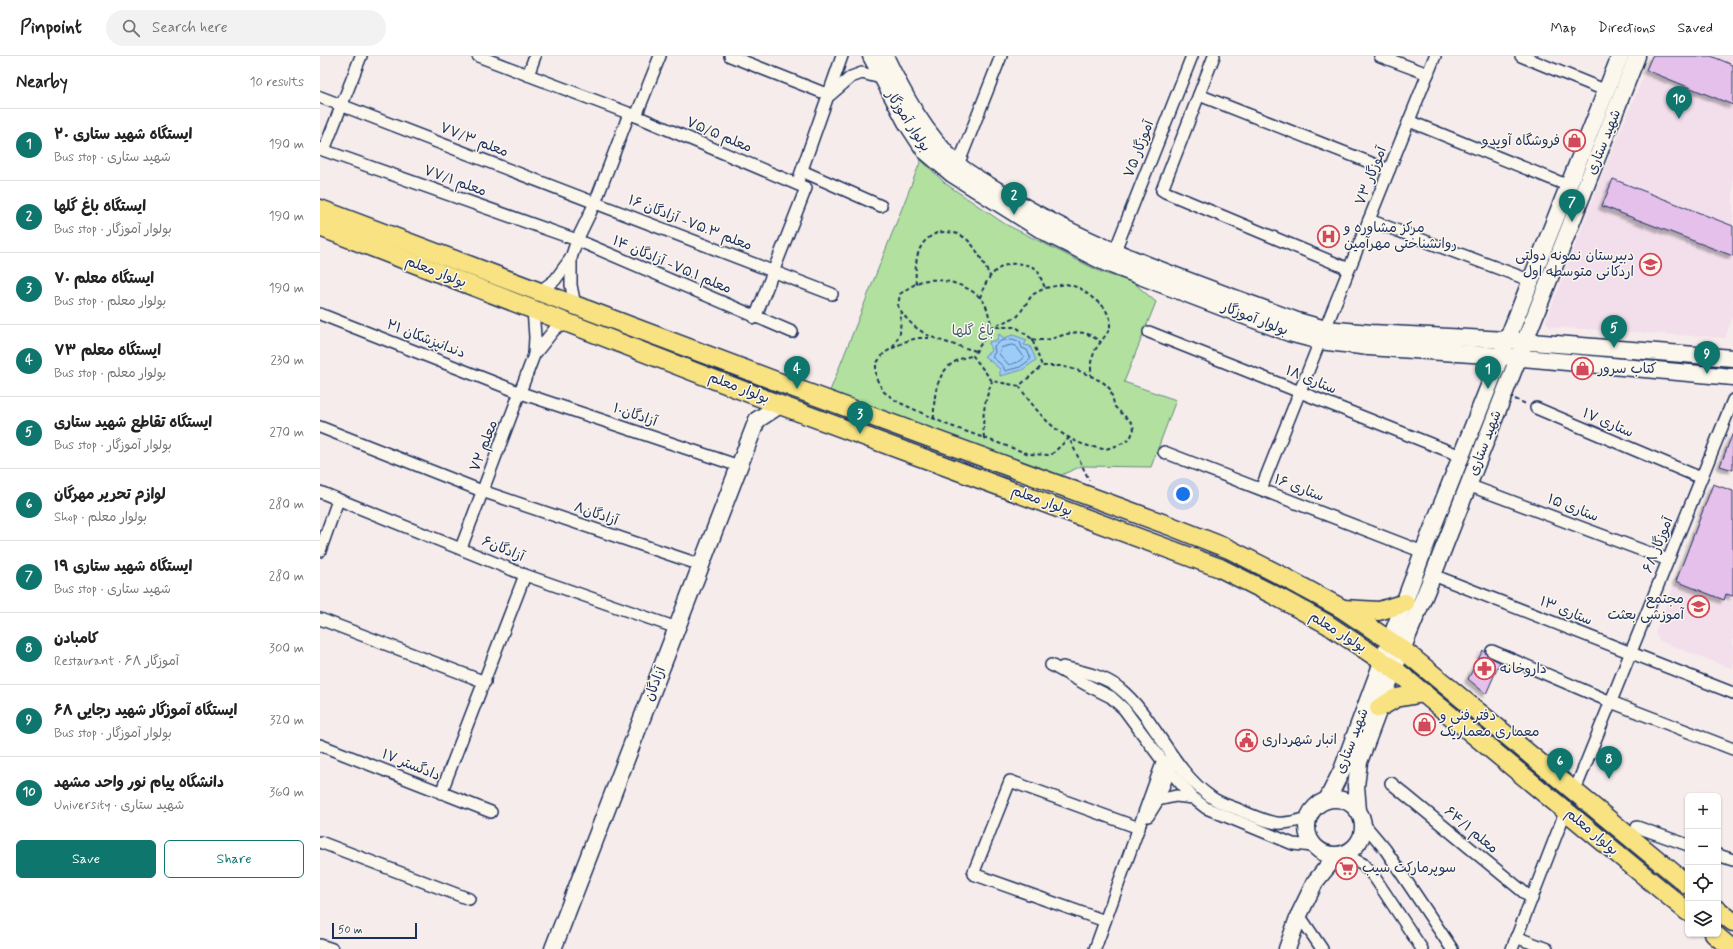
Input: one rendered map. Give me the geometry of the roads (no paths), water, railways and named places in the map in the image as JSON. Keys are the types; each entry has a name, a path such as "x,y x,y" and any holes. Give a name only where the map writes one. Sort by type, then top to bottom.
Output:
{"main road":[{"name":"بولوار آموزگار","path":"870,56 888,65 935,142 958,165 1020,204 1114,253 1297,320 1323,335 1369,347 1519,357 1733,377"},
{"name":"شهید ستاری","path":"1396,645 1405,602 1423,552 1532,281 1620,56"},
{"name":"شهید ستاری","path":"1327,800 1342,770 1396,645 1433,575 1638,56"},
{"name":"بولوار آموزگار","path":"888,65 906,122 926,151 952,174 1046,233 1106,263 1289,333 1323,335 1371,333 1525,341 1733,358"},
{"name":"بولوار معلم","path":"320,209 797,389 1098,499 1229,549 1341,608 1396,645 1575,790 1685,882"},
{"name":"بولوار معلم","path":"320,227 780,405 1220,568 1327,624 1388,665 1424,693 1685,909"},
{"path":"751,393 757,420 780,405"},
{"name":"آزادگان","path":"553,949 757,420"},
{"path":"1341,608 1380,611 1405,602"},
{"name":"شهید ستاری","path":"1361,817 1356,786 1359,762 1378,708 1388,665"},
{"path":"1378,708 1396,698 1424,693"},
{"path":"1287,949 1299,915 1315,882 1340,855 1355,848 1362,837 1361,817 1344,800 1327,800 1315,807 1308,818 1308,837 1315,847 1315,882"},
{"path":"1315,847 1340,855"},
{"path":"1721,912 1733,922"},
{"path":"1718,937 1732,949"}],"street":[{"path":"322,150 342,105 361,56"},
{"name":"معلم ۷۵/۵","path":"478,56 633,115 797,184"},
{"path":"528,75 535,56"},
{"path":"575,305 570,285 571,258 577,240 596,203 633,115 660,56"},
{"path":"730,56 829,95"},
{"path":"756,318 806,188 797,184 842,56"},
{"path":"958,165 1001,56"},
{"name":"آموزگار ۷۵","path":"1114,253 1192,56"},
{"path":"1214,56 1162,190 1349,269"},
{"path":"1380,56 1428,74"},
{"name":"۷۳ آموزگار","path":"1261,489 1435,56"},
{"path":"1521,56 1607,91"},
{"path":"829,95 851,77 888,65"},
{"path":"1199,96 1389,170"},
{"name":"معلم ۷۷/۳","path":"320,97 596,203"},
{"path":"1409,121 1569,186"},
{"name":"معلم ۷۷/۱","path":"322,150 577,240"},
{"path":"802,171 881,206"},
{"name":"معلم ۷۵.۳- آزادگان ۱۶","path":"596,203 832,294"},
{"path":"1369,220 1532,281"},
{"name":"معلم ۷۵.۱- آزادگان ۱۴","path":"577,240 756,318 792,332"},
{"path":"539,292 555,280 571,258"},
{"path":"533,309 535,337 534,355"},
{"name":"دندانپزشکان ۲۱","path":"320,314 521,393"},
{"path":"534,355 554,330 565,322"},
{"name":"ستاری ۱۸","path":"1149,332 1461,456"},
{"name":"معلم ۷۲","path":"461,548 521,393 534,355"},
{"name":"آزادگان۱۰","path":"521,393 739,466"},
{"name":"آموزگار ۶۸","path":"1575,790 1733,400"},
{"name":"ستاری ۱۷","path":"1536,408 1701,478"},
{"name":"آزادگان۸","path":"320,427 482,491 701,565"},
{"name":"ستاری ۱۶","path":"1164,452 1423,552"},
{"name":"ستاری ۱۵","path":"1468,485 1668,560"},
{"name":"آزادگان۶","path":"320,492 526,575 677,628"},
{"path":"320,551 338,500"},
{"path":"441,793 526,575"},
{"name":"ستاری ۱۳","path":"1433,575 1733,693"},
{"path":"320,619 485,682"},
{"path":"1492,651 1610,702 1733,749"},
{"path":"1308,818 1289,824 1272,824 1212,798 1202,790 1174,759 1133,701 1118,687 1090,674 1051,665 1112,697 1124,708 1166,767 1193,798 1206,808 1286,842 1315,847"},
{"name":"دادگستر ۱۷","path":"320,745 491,812"},
{"path":"1095,949 1139,828 1166,767 1174,759"},
{"path":"1139,828 1158,800 1166,767"},
{"path":"1105,922 973,874 1010,781 1139,828"},
{"name":"معلم ۶۴/۱","path":"1391,783 1532,899"},
{"path":"1158,800 1176,796 1193,798"},
{"path":"1512,949 1566,810"},
{"path":"1361,817 1385,849 1452,949"},
{"path":"1637,827 1685,844"},
{"path":"320,842 469,899"},
{"path":"1340,855 1363,864 1375,878 1422,949"},
{"path":"1721,856 1733,860"},
{"path":"1299,915 1322,949"},
{"path":"1516,937 1548,949"},
{"path":"320,944 332,949"}],"water":[{"path":"999,334 1004,338 1013,335 1027,340 1024,345 1030,346 1036,360 1022,370 1000,376 1000,369 984,356 991,351 989,342 997,340"}],"place":[{"name":"دانشگاه پیام نور واحد مشهد","path":"1679,119"},
{"name":"فروشگاه آويدو","path":"1575,141"},
{"name":"ایستگاه باغ گلها","path":"1014,215"},
{"name":"ایستگاه شهید ستاری ۱۹","path":"1572,222"},
{"name":"مرکز مشاوره و روانشناختی مهرآمین","path":"1328,236"},
{"name":"دبیرستان نمونه دولتی اردکانی متوسطه اول","path":"1650,264"},
{"name":"ایستگاه تقاطع شهید ستاری","path":"1614,348"},
{"name":"کتاب سرور","path":"1582,369"},
{"name":"ایستگاه آموزگار شهید رجایی ۶۸","path":"1707,374"},
{"name":"ایستگاه معلم ۷۳","path":"797,389"},
{"name":"ایستگاه شهید ستاری ۲۰","path":"1488,389"},
{"name":"ایستگاه معلم ۷۰","path":"860,434"},
{"name":"مجتمع آموزشی بعثت","path":"1699,607"},
{"name":"داروخانه","path":"1485,669"},
{"name":"دفتر فنی و معماری معماریک","path":"1424,724"},
{"name":"انبار شهرداری","path":"1246,740"},
{"name":"کامبادن","path":"1609,779"},
{"name":"لوازم تحریر مهرگان","path":"1560,781"},
{"name":"سوپرمارکت سیب","path":"1347,868"}],"park label":[{"name":"باغ گلها","path":"973,331"}]}
